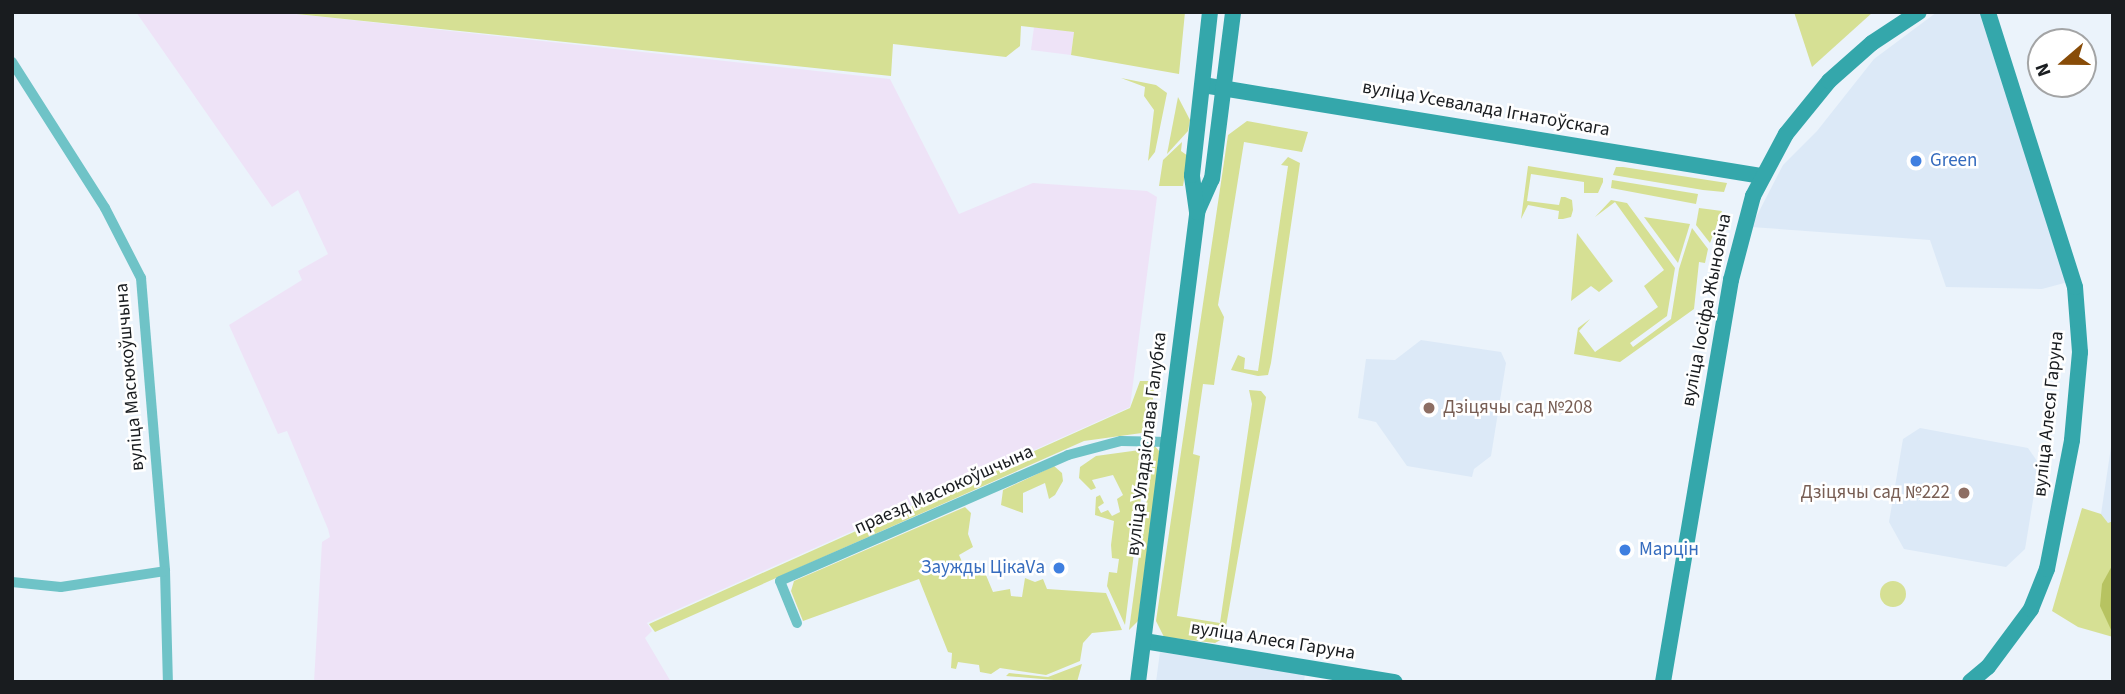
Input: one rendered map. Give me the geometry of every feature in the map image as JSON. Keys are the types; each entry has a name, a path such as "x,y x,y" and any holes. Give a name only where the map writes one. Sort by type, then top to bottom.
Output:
{"main road":[{"name":"вуліца Уладзіслава Галубка","path":"1138,682 1197,212 1192,175 1210,12"},
{"name":"вуліца Уладзіслава Галубка","path":"1197,212 1212,179 1233,12"},
{"name":"вуліца Іосіфа Жыновіча","path":"1663,682 1731,280 1761,176 1786,134 1829,81 1872,43 1919,12"},
{"name":"вуліца Алеся Гаруна","path":"1970,682 1988,667 2031,609 2050,556 2072,440 2080,352 2078,303 1987,12"},
{"name":"вуліца Усевалада Ігнатоўскага","path":"1203,85 1761,176"},
{"name":"вуліца Алеся Гаруна","path":"1144,641 1395,682"}],"street":[{"name":"вуліца Масюкоўшчына","path":"12,62 105,208 141,278 165,571 169,682"},
{"name":"праезд Масюкоўшчына","path":"797,623 780,581 1068,455 1121,441 1169,442"},
{"path":"12,582 61,587 165,571"}],"shaded area":[{"path":"136,12 287,13 890,79 959,214 1033,183 1147,191 1157,197 1130,407 647,623 652,631 645,638 671,682 314,682 322,542 330,537 287,431 278,434 229,325 302,280 298,271 328,254 298,190 272,207"},
{"path":"1937,12 1979,12 2068,282 2042,289 1946,287 1930,240 1751,227 1783,165 1817,131 1874,59"},
{"path":"1034,27 1074,32 1071,55 1031,50"},
{"name":"Дзіцячы сад №208","path":"1421,340 1501,352 1506,363 1491,456 1474,469 1472,477 1407,466 1376,422 1358,418 1366,359 1395,360"},
{"name":"Дзіцячы сад №222","path":"1920,428 2028,448 2039,464 2025,549 2006,567 1904,549 1889,522 1903,439"},
{"path":"2113,434 2113,521 2108,523 2101,514"},
{"path":"1160,652 1305,673 1304,682 1156,682"}],"green space":[{"path":"1185,12 1179,74 1071,55 1074,32 1021,26 1020,46 1006,57 893,44 891,76 287,13"},
{"path":"1794,12 1873,12 1812,67"},
{"path":"1121,78 1156,85 1167,93 1155,152 1148,161 1154,110 1144,96 1145,87"},
{"path":"1178,97 1190,120 1188,131 1167,154"},
{"path":"1247,121 1308,132 1302,152 1244,142 1218,305 1224,317 1214,385 1203,384 1193,454 1200,456 1177,616 1220,623 1252,404 1249,390 1261,391 1266,397 1224,638 1215,643 1164,637 1156,621 1228,135"},
{"path":"1182,142 1181,151 1188,156 1183,186 1159,186 1163,160"},
{"path":"1288,157 1300,163 1271,363 1268,375 1258,376 1231,370 1238,355 1245,358 1244,369 1258,371 1288,166 1281,165"},
{"path":"1528,166 1603,178 1603,182 1598,193 1584,193 1584,182 1531,174 1527,201 1559,205 1561,197 1565,197 1572,200 1573,210 1571,217 1558,219 1559,211 1528,205 1521,219"},
{"path":"1616,167 1727,183 1724,192 1703,190 1613,175"},
{"path":"1612,180 1698,194 1696,204 1611,188"},
{"path":"1611,200 1627,203 1675,268 1667,316 1630,343 1633,347 1671,319 1679,269 1692,228 1708,249 1705,263 1699,262 1694,309 1620,362 1574,354 1578,328 1590,319 1579,331 1595,352 1658,307 1644,286 1664,270 1615,202 1595,217"},
{"path":"1699,208 1722,211 1710,243 1696,225"},
{"path":"1644,217 1690,224 1678,263"},
{"path":"1577,233 1613,281 1599,292 1591,286 1571,301"},
{"path":"1140,381 1155,381 1149,432 1084,441 655,632 649,624 1130,408"},
{"path":"1154,445 1160,452 1138,621 1129,630"},
{"path":"1147,449 1125,625 1107,586 1109,572 1117,573 1119,559 1112,558 1114,521 1095,515 1096,497 1100,495 1104,503 1098,507 1101,513 1108,510 1112,516 1120,512 1117,499 1123,495 1113,475 1092,480 1096,488 1091,490 1079,478 1080,467 1096,456"},
{"path":"1054,466 1062,473 1063,481 1055,495 1049,499 1045,483 1023,493 1023,513 1001,505 1003,490"},
{"path":"965,507 971,513 968,534 973,547 959,555 968,575 983,568 993,592 1010,589 1011,596 1022,597 1025,578 1035,582 1043,579 1047,589 1106,593 1122,630 1092,633 1083,643 1080,661 1046,675 1000,668 991,674 980,672 979,665 958,662 956,669 951,668 952,653 948,652 919,579 803,621 791,591 794,581"},
{"path":"2082,508 2101,514 2108,523 2113,521 2113,637 2078,627 2052,611"},
{"path":"2113,564 2113,634 2100,606 2102,584"},
{"path":"1893,581 1902,585 1906,594 1902,603 1893,607 1884,603 1880,594 1884,585"},
{"path":"1082,664 1077,682 1006,676 1009,673 1048,677"}],"place":[{"name":"Green","path":"1916,161"},
{"name":"Дзіцячы сад №208","path":"1429,408"},
{"name":"Дзіцячы сад №222","path":"1964,493"},
{"name":"Марцін","path":"1625,550"},
{"name":"Заужды ЦікаVа","path":"1059,568"}]}
